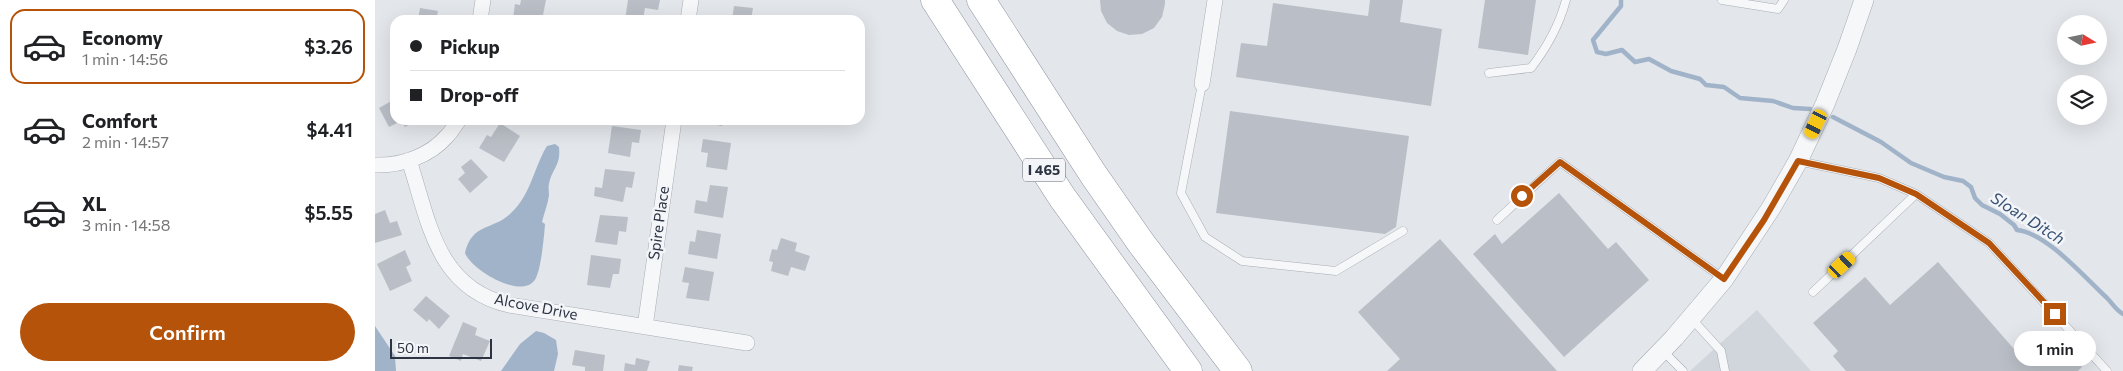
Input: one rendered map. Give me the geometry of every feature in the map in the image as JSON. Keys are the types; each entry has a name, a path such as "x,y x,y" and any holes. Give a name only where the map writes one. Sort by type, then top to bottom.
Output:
{"highway":[{"name":"I 465","path":"935,0 1062,197 1188,371"},
{"name":"I 465","path":"981,0 1093,174 1153,258 1239,371"}],"street":[{"path":"481,15 483,0"},
{"path":"689,15 691,0"},
{"path":"1202,84 1215,0"},
{"path":"1643,371 1724,279 1764,220 1798,161 1834,82 1863,0"},
{"path":"375,165 409,160 426,153 448,135 455,125"},
{"name":"Spire Place","path":"645,327 673,125"},
{"name":"Alcove Drive","path":"409,160 439,252 456,275 471,289 489,299 509,304 747,343"}],"lane":[{"path":"1489,74 1531,68 1548,46 1561,19 1565,0"},
{"path":"1721,0 1778,9 1784,0"},
{"path":"1202,84 1181,193 1205,237 1242,261 1336,271 1403,231"},
{"path":"1798,161 1879,178 1916,194 1989,243 2107,371"},
{"path":"1497,220 1560,162 1724,279"},
{"path":"1813,292 1916,194"},
{"path":"1691,318 1721,351 1725,371"},
{"path":"1662,350 1683,371"}],"shaded area":[{"path":"1757,310 1811,371 1690,371"}],"water":[{"path":"555,144 559,147 559,159 550,179 549,195 542,222 545,224 543,246 536,277 527,286 507,284 496,280 469,260 465,253 468,243 478,231 505,218 518,206 527,191 544,151 547,146"},
{"path":"375,326 395,356 396,371 375,371"},
{"path":"536,331 556,340 558,354 554,371 501,371 520,344"}],"building":[{"path":"521,0 546,0 543,15 514,15 515,4 520,5"},
{"path":"628,0 660,0 658,10 645,8 644,15 626,15"},
{"path":"1100,0 1165,0 1165,4 1162,17 1154,28 1142,34 1129,35 1117,31 1107,23 1101,11"},
{"path":"1370,0 1403,0 1400,22 1442,29 1431,106 1236,77 1241,43 1267,46 1273,3 1368,16"},
{"path":"1485,0 1536,0 1528,55 1478,48"},
{"path":"734,6 753,8 752,15 733,15"},
{"path":"420,8 438,11 437,15 419,15"},
{"path":"390,102 390,125 393,125 389,127 379,108"},
{"path":"1230,111 1409,136 1396,227 1385,234 1216,213"},
{"path":"499,125 503,125 520,136 504,162 479,148 487,135 491,137"},
{"path":"612,126 641,130 639,143 632,142 630,157 608,153"},
{"path":"703,139 731,143 727,170 706,167 708,153 701,152"},
{"path":"471,159 488,177 470,193 458,179 465,173 461,167"},
{"path":"605,169 635,172 632,188 626,187 623,202 594,196 595,187 602,188"},
{"path":"710,185 728,187 723,218 694,213 696,200 707,202"},
{"path":"1559,193 1608,249 1616,242 1649,280 1564,357 1473,254 1495,234 1502,244"},
{"path":"385,210 390,223 397,221 402,235 375,243 375,214"},
{"path":"600,215 628,217 626,232 619,231 617,245 595,242"},
{"path":"697,230 721,234 717,259 688,254 690,241 695,242"},
{"path":"781,238 797,243 795,251 810,256 805,271 791,267 788,276 771,271 773,262 769,261 772,249 777,250"},
{"path":"1440,239 1557,371 1387,371 1400,359 1358,312"},
{"path":"405,250 411,264 406,267 412,281 390,291 377,264"},
{"path":"591,255 621,259 619,274 613,274 610,288 587,285"},
{"path":"1938,262 2021,357 2053,333 2082,367 2078,371 1846,371 1833,356 1838,351 1813,323 1865,277 1890,305"},
{"path":"685,267 714,272 709,301 686,298 689,283 682,282"},
{"path":"426,296 450,316 439,329 429,319 427,322 413,310"},
{"path":"463,322 477,328 475,335 490,341 481,361 463,354 461,361 449,356"},
{"path":"575,350 605,355 603,371 585,371 585,367 572,365"},
{"path":"636,358 650,361 647,371 624,371 625,363 635,365"},
{"path":"679,365 693,367 692,371 678,371"}],"waterway":[{"name":"Sloan Ditch","path":"1621,0 1621,6 1593,40 1597,52 1606,54 1622,50 1635,62 1649,59 1671,71 1700,79 1706,85 1724,87 1740,98 1773,101 1793,108 1810,109"},
{"name":"Sloan Ditch","path":"1833,117 1881,142 1911,163 1944,177 1963,181 1971,187 1975,198 1982,205 2000,214 2014,225 2017,230 2029,233 2053,248 2077,268 2123,314"}],"route":[{"path":"1522,196 1560,162 1724,279 1764,220 1798,161 1879,178 1916,194 1989,243 2055,314"}]}
